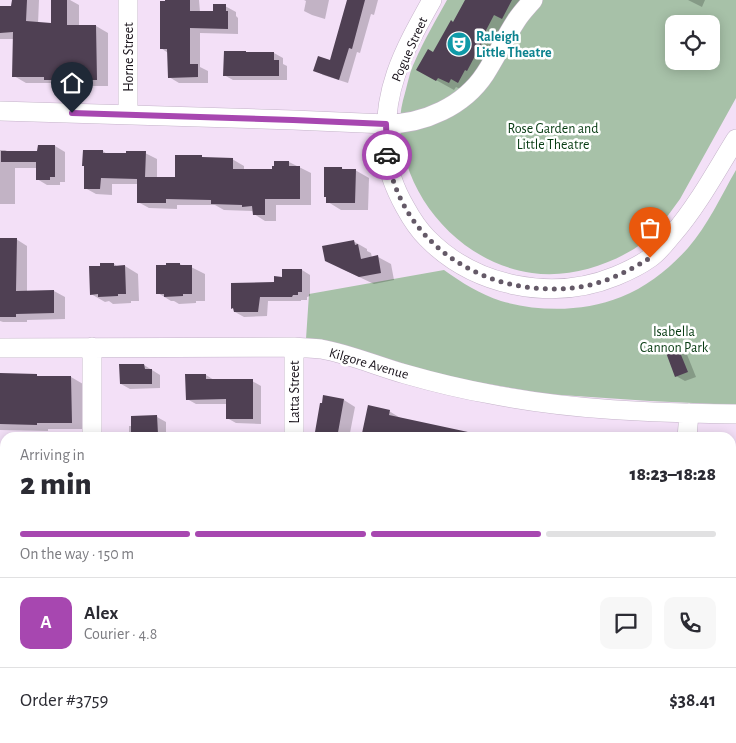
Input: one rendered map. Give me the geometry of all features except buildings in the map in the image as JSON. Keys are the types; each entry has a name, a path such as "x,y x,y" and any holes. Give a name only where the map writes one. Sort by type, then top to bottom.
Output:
{"street":[{"name":"Horne Street","path":"128,0 128,114"},
{"name":"Pogue Street","path":"432,0 408,44 392,83 386,124 386,153 393,181 401,200 412,219 426,237 460,264 483,276 528,288 554,289 581,287 631,270 650,258 666,243 685,220 736,139"},
{"path":"0,112 128,114 400,124 447,109 467,94 484,75 517,19 533,0"},
{"path":"92,347 92,432"},
{"name":"Kilgore Avenue","path":"0,348 294,347 320,349 404,374 529,401 596,408 736,414"},
{"name":"Latta Street","path":"294,347 294,432"},
{"path":"687,432 689,413"}],"green space":[{"name":"Rose Garden and Little Theatre","path":"447,0 736,0 736,98 680,199 647,239 634,249 610,261 585,270 558,274 532,273 506,267 481,255 459,240 439,221 423,199 411,175 403,150 400,116 412,69 422,45"},
{"name":"Isabella Cannon Park","path":"736,170 736,405 546,394 470,381 306,339 309,294 444,270 464,284 486,295 516,305 546,309 577,308 592,306 621,297 640,288 658,276 688,248 708,220"}],"way so far":[{"path":"387,155 393,181 401,200 412,219 426,237 460,264 483,276 528,288 581,287 631,270 650,258"}],"place":[{"name":"Raleigh Little Theatre","path":"459,44"}],"route":[{"path":"72,113 386,124 387,155"}]}
